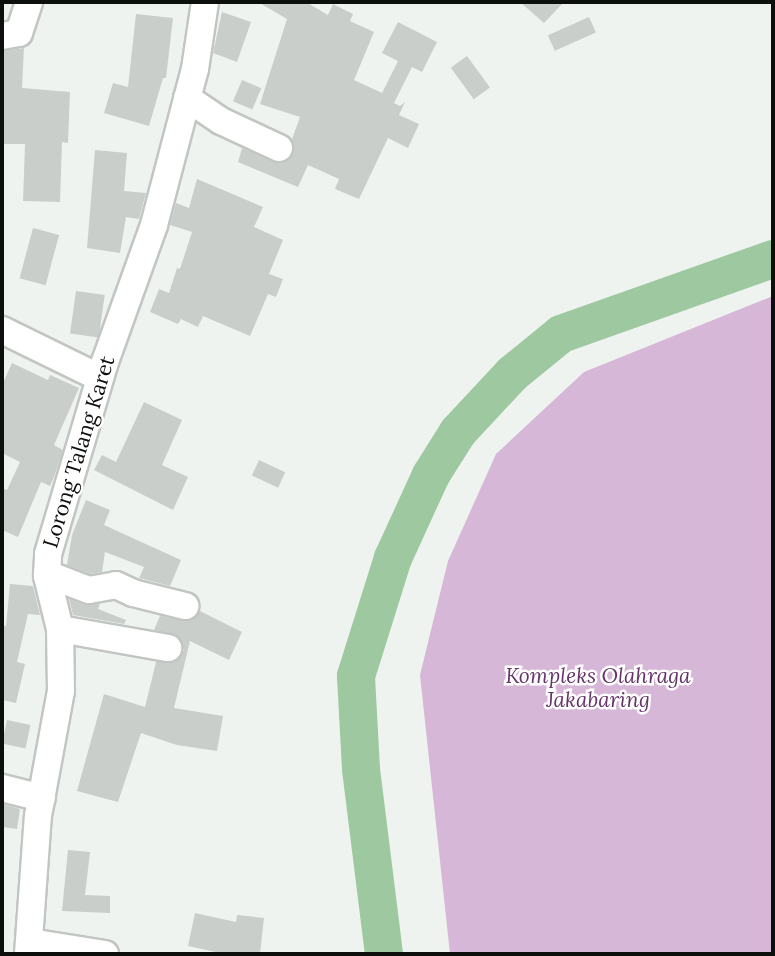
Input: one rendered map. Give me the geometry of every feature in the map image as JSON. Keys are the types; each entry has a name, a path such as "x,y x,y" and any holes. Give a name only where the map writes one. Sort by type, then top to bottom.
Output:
{"street":[{"path":"2,36 19,33 29,2"},
{"name":"Lorong Talang Karet","path":"29,948 41,799 61,691 60,629 47,574 52,538 100,378 155,225 195,69 205,2"},
{"path":"187,98 221,121 279,148"},
{"path":"2,330 100,378"},
{"path":"47,574 89,590 116,585 134,593 185,606"},
{"path":"60,629 168,648"},
{"path":"2,788 41,799"},
{"path":"29,948 105,954"}],"green space":[{"name":"Kompleks Olahraga Jakabaring","path":"773,296 773,954 450,954 420,675 448,561 496,454 584,372"}],"building":[{"path":"258,2 306,2 328,15 333,4 353,14 350,21 374,32 354,80 382,93 398,61 382,53 398,22 437,42 422,72 412,67 394,103 400,106 405,102 399,115 419,124 408,148 388,138 359,199 335,189 339,179 308,165 298,187 238,162 242,148 273,162 289,160 293,154 292,139 300,117 260,104 287,19"},
{"path":"520,2 564,2 544,23"},
{"path":"222,12 251,22 237,62 213,53"},
{"path":"136,14 173,18 166,78 163,78 149,126 104,113 113,83 128,87"},
{"path":"589,17 596,33 555,51 548,35"},
{"path":"24,48 22,88 70,92 68,143 62,142 60,202 23,201 25,144 2,144 2,51"},
{"path":"467,56 490,88 474,99 451,68"},
{"path":"242,80 261,88 252,109 233,101"},
{"path":"95,150 127,153 124,191 146,193 139,219 126,217 120,253 87,248"},
{"path":"197,179 263,207 254,227 283,240 269,274 283,279 276,297 268,294 250,336 203,316 198,327 181,319 178,324 150,312 159,289 169,293 177,268 180,269 192,232 170,225 176,203 189,208"},
{"path":"33,228 59,235 46,285 20,278"},
{"path":"76,291 105,295 99,338 70,334"},
{"path":"12,363 48,380 50,375 79,388 54,445 63,450 54,477 50,486 41,482 18,537 2,530 2,488 7,490 20,462 2,453 2,385"},
{"path":"144,402 182,420 162,465 188,477 173,510 94,470 102,455 116,462"},
{"path":"259,460 285,472 278,488 252,475"},
{"path":"86,500 110,510 104,525 181,560 170,586 139,578 144,567 105,552 102,572 90,574 67,565 72,535"},
{"path":"10,584 33,586 40,615 28,614 17,662 25,664 16,703 2,700 2,625 6,626"},
{"path":"69,599 84,605 100,604 98,609 126,620 124,624 73,615"},
{"path":"200,611 242,632 229,660 190,641 174,708 223,716 217,751 177,745 141,733 118,802 77,791 104,694 145,707 156,662 174,662 184,650 178,636 154,630 160,616 189,621"},
{"path":"7,720 30,725 25,748 2,743"},
{"path":"2,804 20,809 17,829 2,827"},
{"path":"68,850 90,852 85,895 110,896 110,913 62,911"},
{"path":"195,913 236,922 237,915 264,918 260,954 225,954 188,946"}],"waterway":[{"path":"384,954 361,769 356,676 393,558 431,475 458,432 512,374 561,334 773,259"}]}
